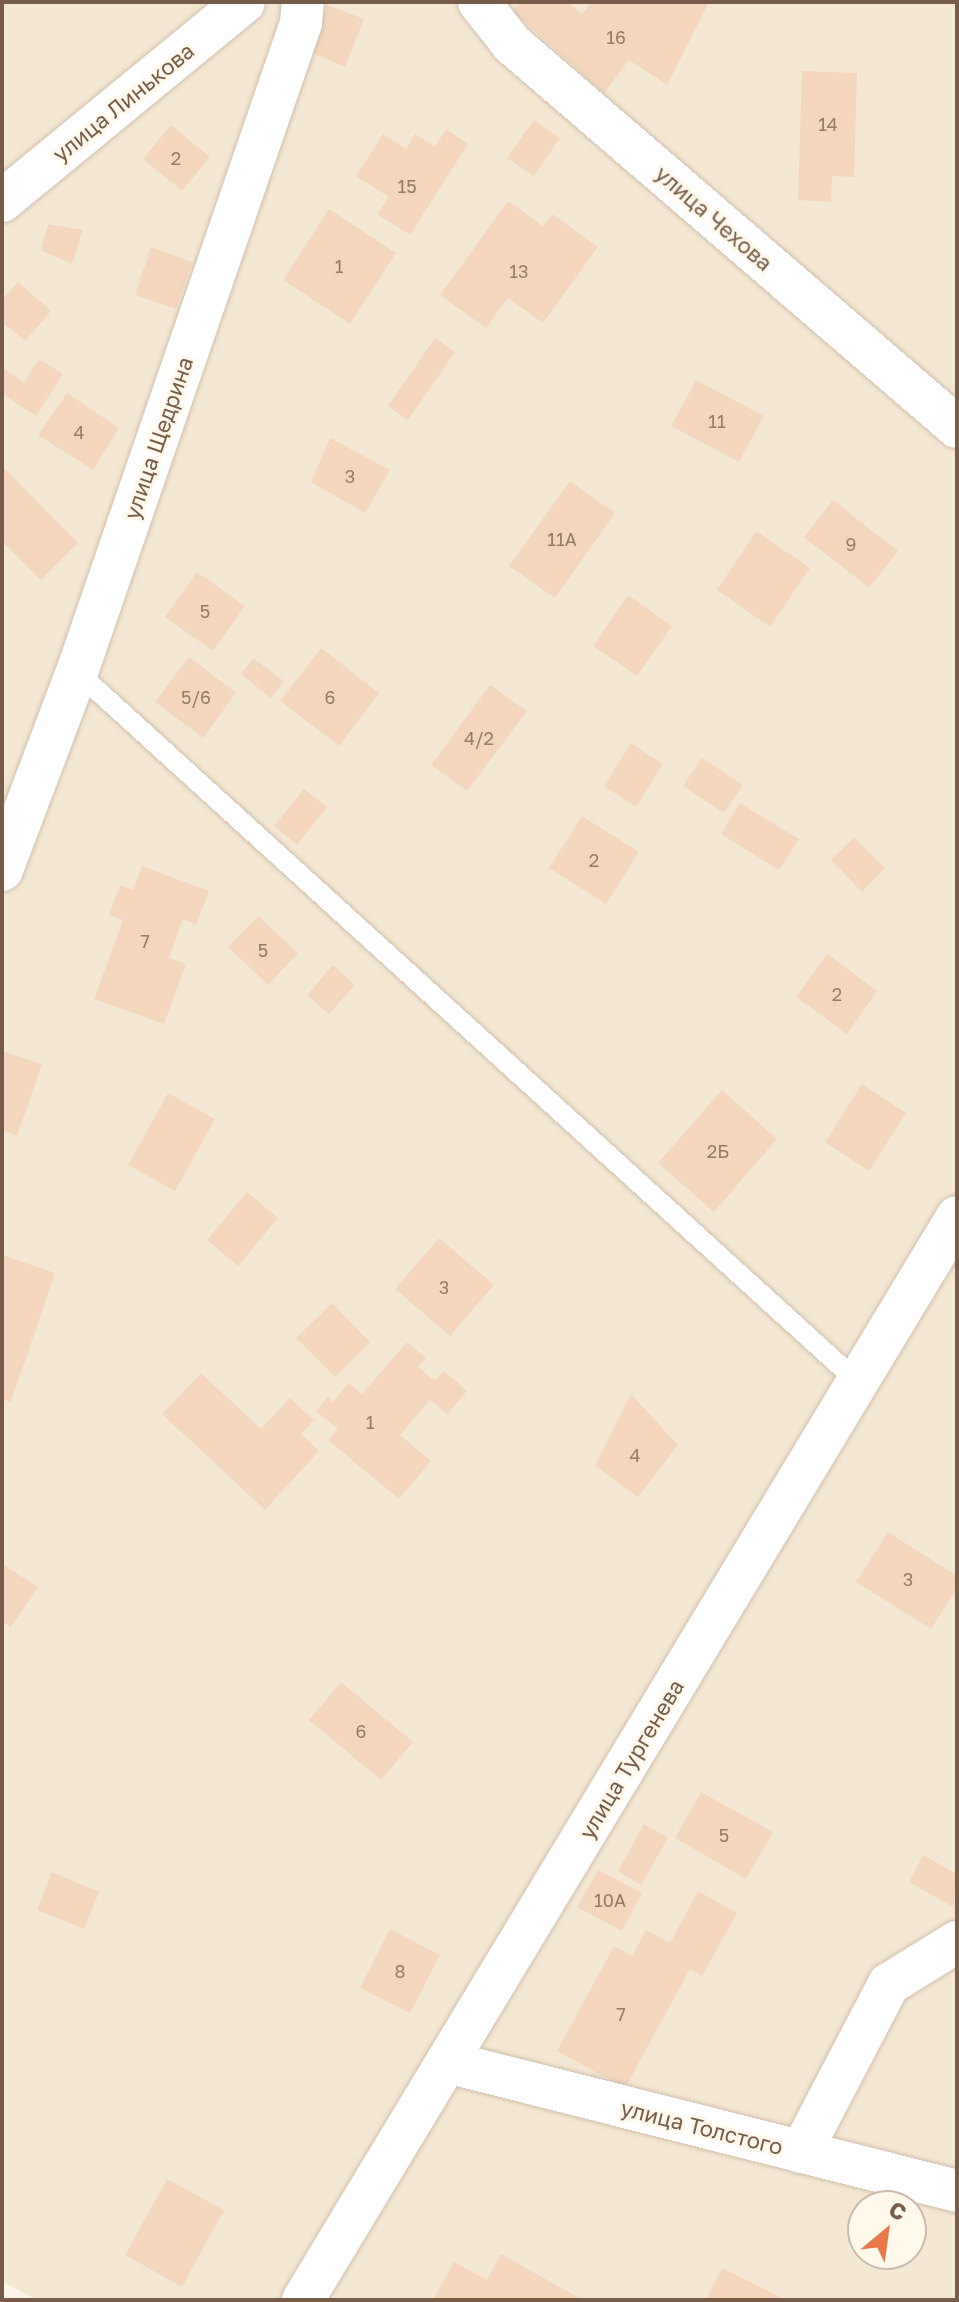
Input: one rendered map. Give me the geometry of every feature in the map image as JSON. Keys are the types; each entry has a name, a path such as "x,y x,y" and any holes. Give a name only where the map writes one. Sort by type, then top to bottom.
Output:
{"street":[{"name":"улица Линькова","path":"2,201 244,2"},
{"name":"улица Щедрина","path":"2,870 77,672 301,23 303,2"},
{"name":"улица Чехова","path":"479,2 512,44 957,427"},
{"name":"улица Тургенева","path":"303,2300 957,1217"},
{"path":"801,2152 889,1984 957,1942"},
{"name":"улица Толстого","path":"447,2062 957,2191"}],"lane":[{"path":"77,672 859,1383"}],"shaded area":[{"path":"2,2 957,2 957,2300 36,2300 2,2281"}],"building":[{"path":"520,2 567,2 582,14 592,2 709,2 667,85 629,60 604,93 512,11"},
{"path":"327,5 364,19 345,67 308,51"},
{"path":"802,71 857,73 854,177 832,176 831,202 798,200"},
{"path":"534,120 560,138 534,176 507,158"},
{"path":"171,125 210,157 182,191 143,159"},
{"path":"446,129 468,144 410,235 377,214 389,197 356,176 383,134 406,149 415,134 435,147"},
{"path":"508,201 543,226 552,214 598,247 543,323 508,298 486,328 440,295"},
{"path":"329,209 396,253 350,324 283,280"},
{"path":"48,224 83,230 72,264 41,250"},
{"path":"151,247 192,262 176,309 135,295"},
{"path":"18,282 51,311 25,341 2,322 2,300"},
{"path":"435,338 455,352 408,420 388,406"},
{"path":"39,359 63,374 36,416 2,394 2,368 24,382"},
{"path":"696,380 764,416 739,462 671,426"},
{"path":"67,393 119,428 93,470 38,435"},
{"path":"330,438 390,470 365,513 311,482"},
{"path":"2,466 78,543 41,580 2,541"},
{"path":"570,481 615,513 555,598 509,566"},
{"path":"833,500 898,551 869,588 804,537"},
{"path":"756,531 810,568 770,627 717,590"},
{"path":"197,572 245,606 213,651 165,617"},
{"path":"628,595 672,626 637,676 593,646"},
{"path":"321,648 379,693 339,746 280,701"},
{"path":"189,657 236,693 203,738 155,702"},
{"path":"253,658 284,681 271,698 241,674"},
{"path":"490,685 527,711 467,791 431,765"},
{"path":"631,743 663,764 636,807 604,786"},
{"path":"702,758 743,785 724,813 683,786"},
{"path":"304,789 327,807 297,845 274,826"},
{"path":"740,803 799,839 779,870 721,834"},
{"path":"582,816 639,852 606,904 549,868"},
{"path":"854,837 885,868 862,892 831,860"},
{"path":"142,866 209,891 196,925 183,919 169,958 186,964 164,1024 94,999 123,920 109,915 120,885 133,890"},
{"path":"258,916 298,953 268,985 228,947"},
{"path":"827,954 877,991 847,1034 796,997"},
{"path":"333,965 355,985 329,1014 307,995"},
{"path":"2,1051 42,1064 17,1136 2,1130"},
{"path":"862,1084 906,1113 869,1171 825,1142"},
{"path":"722,1090 777,1139 714,1212 658,1163"},
{"path":"168,1093 215,1119 175,1191 128,1165"},
{"path":"247,1192 278,1218 238,1266 207,1240"},
{"path":"439,1238 494,1285 450,1336 395,1289"},
{"path":"2,1255 55,1273 11,1402 2,1399"},
{"path":"332,1303 370,1342 335,1377 296,1338"},
{"path":"407,1342 426,1358 418,1367 435,1381 444,1371 467,1391 447,1414 430,1400 400,1435 431,1461 399,1499 328,1440 338,1429 316,1411 328,1397 333,1402 349,1383 362,1394"},
{"path":"201,1373 261,1429 290,1398 314,1420 301,1434 319,1451 265,1510 162,1414"},
{"path":"631,1394 678,1445 638,1497 595,1466"},
{"path":"888,1532 957,1576 957,1588 931,1629 856,1582"},
{"path":"2,1564 38,1587 11,1627 2,1621"},
{"path":"341,1682 413,1742 381,1780 309,1720"},
{"path":"701,1792 773,1832 746,1879 675,1838"},
{"path":"644,1824 668,1838 641,1885 618,1871"},
{"path":"923,1855 957,1874 953,1907 909,1882"},
{"path":"598,1870 642,1893 622,1931 577,1907"},
{"path":"52,1872 99,1892 84,1929 37,1910"},
{"path":"698,1891 737,1913 702,1976 690,1969 625,2088 557,2051 614,1946 632,1956 646,1930 670,1943"},
{"path":"390,1929 440,1955 410,2013 360,1988"},
{"path":"167,2179 224,2210 182,2287 125,2255"},
{"path":"501,2254 583,2300 433,2300 454,2262 487,2280"},
{"path":"722,2268 786,2300 706,2300"}]}
